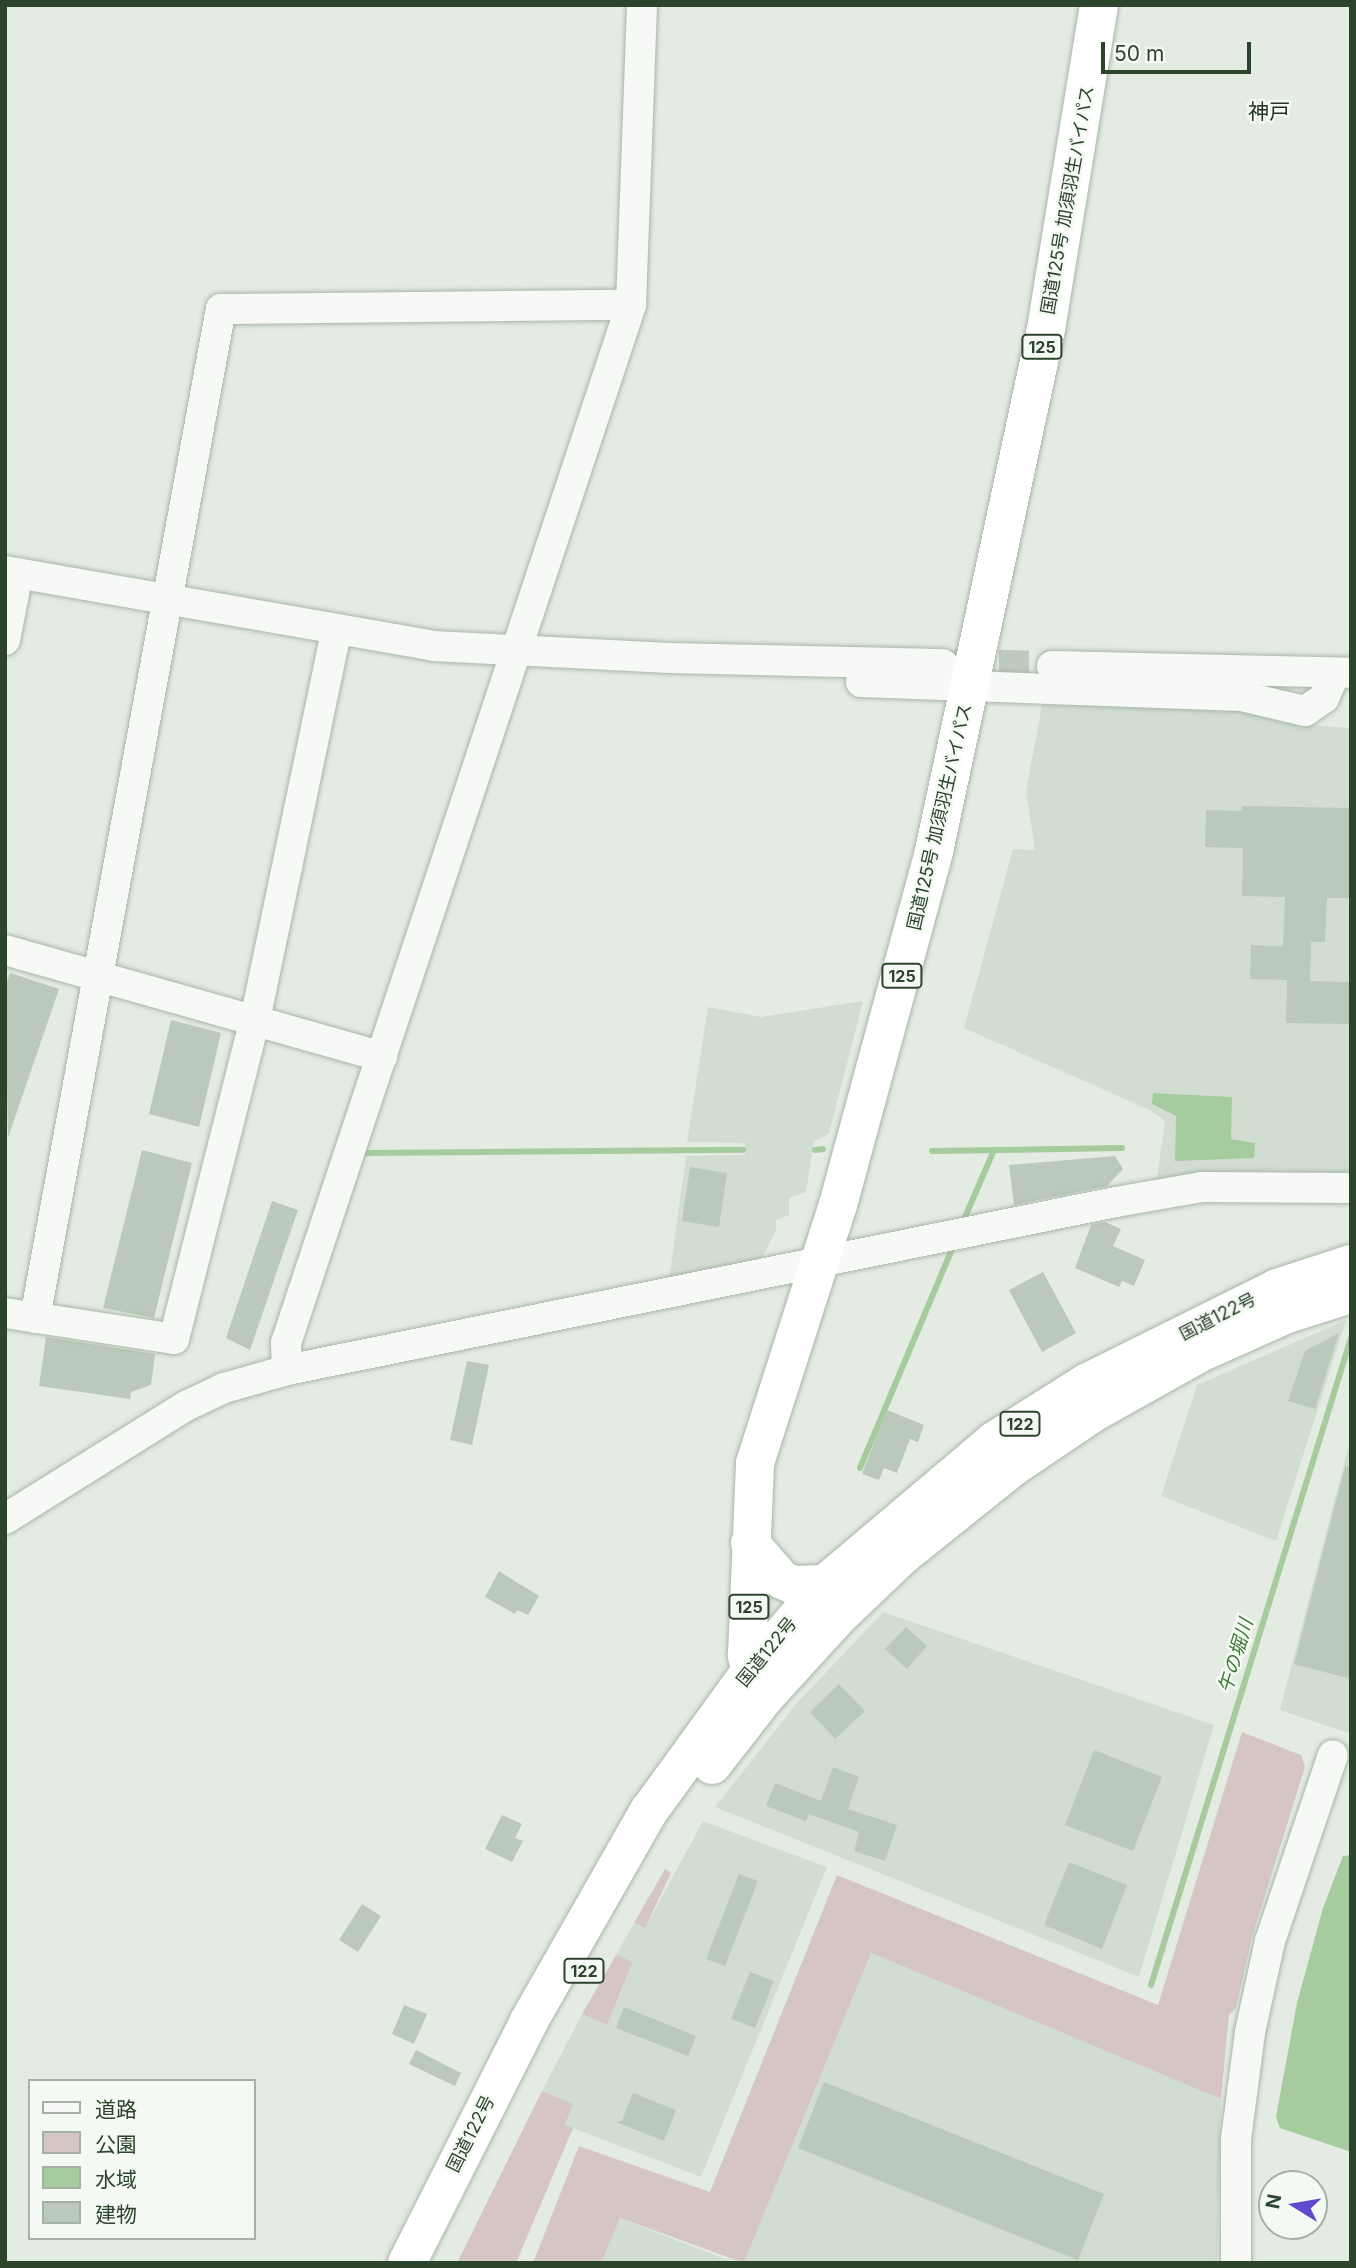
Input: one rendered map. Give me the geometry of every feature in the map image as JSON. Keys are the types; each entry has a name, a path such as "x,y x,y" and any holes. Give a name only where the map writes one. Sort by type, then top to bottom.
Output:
{"highway":[{"name":"国道125号 加須羽生バイパス","path":"757,1685 750,1543 755,1463 818,1262 922,900 957,675 1046,329 1099,5"},
{"name":"国道122号","path":"433,2263 538,2054 614,1916 757,1685 825,1584 993,1441 1086,1383 1277,1288 1351,1264"},
{"name":"国道122号","path":"407,2263 586,1918 649,1811 757,1685 893,1565 1013,1467 1093,1413 1200,1353 1287,1314 1351,1294"},
{"path":"750,1543 782,1580 794,1585 825,1584"}],"street":[{"path":"287,1370 286,1343 383,1057 514,650 631,305 642,5"},
{"path":"35,1318 100,976 165,599 220,309 631,305"},
{"path":"5,640 11,572 336,632 433,646 630,657 641,670 653,674 957,675 1241,696 1305,711 1324,698 1343,673"},
{"path":"5,1313 174,1339 255,1020 336,632"},
{"path":"1052,666 1343,673"},
{"path":"5,950 383,1057"},
{"path":"5,1519 186,1406 224,1388 287,1370 1202,1187 1351,1188"},
{"path":"1236,2263 1236,2139 1250,2032 1270,1941 1333,1755"}],"shaded area":[{"path":"1042,705 1256,709 1292,724 1351,728 1351,1174 1157,1179 1165,1121 1150,1110 964,1028 1013,849 1035,850 1026,792"},
{"path":"863,1001 829,1134 814,1141 806,1192 789,1198 789,1215 776,1220 776,1231 762,1258 669,1280 686,1156 745,1155 745,1143 687,1142 708,1007 761,1017"},
{"path":"1346,1320 1276,1541 1161,1496 1197,1385"},
{"path":"1351,1437 1351,1734 1280,1710"},
{"path":"883,1612 1214,1725 1139,1977 715,1807 796,1704"},
{"path":"703,1821 827,1867 701,2177 565,2125 573,2104 542,2091 582,2014 607,2025 633,1963 616,1955 634,1923 645,1928"},
{"path":"871,1953 1221,2099 1217,2263 744,2263"},
{"path":"619,2218 735,2263 601,2263"}],"green space":[{"path":"1242,1732 1301,1755 1305,1767 1252,1937 1236,2008 1229,2015 1221,2099 871,1953 744,2263 620,2218 601,2263 533,2263 579,2146 710,2192 837,1875 1158,2005"},
{"path":"665,1869 671,1873 645,1928 634,1923"},
{"path":"616,1955 633,1962 607,2025 582,2014"},
{"path":"542,2091 573,2104 565,2125 573,2128 516,2263 457,2263"}],"water":[{"path":"1153,1093 1232,1097 1231,1139 1255,1143 1254,1158 1175,1161 1176,1116 1152,1104"},
{"path":"1351,1855 1351,2152 1280,2128 1276,2117 1297,2003 1323,1908 1343,1856"}],"building":[{"path":"1242,806 1351,808 1351,898 1327,898 1325,942 1311,942 1310,981 1351,982 1351,1024 1286,1023 1287,980 1250,979 1251,945 1283,946 1285,897 1242,896 1243,848 1205,847 1206,810 1242,811"},
{"path":"10,973 59,989 8,1138 5,987"},
{"path":"171,1020 221,1033 199,1127 149,1114"},
{"path":"142,1150 192,1163 154,1318 103,1308"},
{"path":"1115,1156 1123,1169 1107,1186 1014,1205 1009,1165"},
{"path":"690,1167 727,1173 719,1227 682,1221"},
{"path":"272,1201 298,1210 250,1350 226,1338"},
{"path":"1105,1222 1121,1229 1113,1246 1145,1260 1134,1286 1122,1281 1119,1287 1075,1268 1091,1225"},
{"path":"1043,1272 1076,1333 1042,1352 1009,1290"},
{"path":"1339,1333 1315,1409 1288,1401 1305,1351"},
{"path":"46,1337 155,1354 151,1385 131,1392 130,1399 39,1386"},
{"path":"467,1361 489,1365 472,1445 450,1440"},
{"path":"887,1410 924,1425 918,1442 910,1439 897,1473 884,1468 879,1480 862,1474"},
{"path":"1345,1466 1351,1467 1351,1679 1294,1664"},
{"path":"499,1571 539,1596 528,1615 517,1610 515,1614 485,1597"},
{"path":"906,1627 927,1646 907,1669 885,1649"},
{"path":"839,1684 865,1711 835,1739 810,1712"},
{"path":"1094,1750 1162,1777 1133,1851 1065,1825"},
{"path":"833,1767 859,1777 848,1809 897,1825 885,1861 854,1851 859,1832 809,1814 806,1821 766,1806 775,1783 821,1801"},
{"path":"502,1815 522,1824 515,1838 523,1841 512,1862 485,1849"},
{"path":"1069,1862 1127,1885 1102,1949 1044,1925"},
{"path":"739,1874 758,1881 725,1966 706,1959"},
{"path":"362,1904 381,1916 358,1952 339,1940"},
{"path":"750,1972 774,1981 755,2028 731,2019"},
{"path":"404,2005 427,2014 414,2044 392,2034"},
{"path":"624,2007 696,2036 688,2056 616,2028"},
{"path":"416,2050 461,2073 455,2086 409,2064"},
{"path":"824,2082 1104,2194 1078,2260 798,2148"},
{"path":"633,2093 676,2110 664,2141 616,2122 622,2121"}],"waterway":[{"path":"932,1151 1122,1148"},
{"path":"815,1150 823,1149"},
{"path":"365,1153 743,1150"},
{"path":"962,1224 994,1150"},
{"path":"860,1468 954,1244"},
{"name":"午の堀川","path":"1151,1985 1351,1338"}],"tunnel":[{"path":"954,664 1052,666"}],"district":[{"name":"神戸","path":"1269,112"}]}
